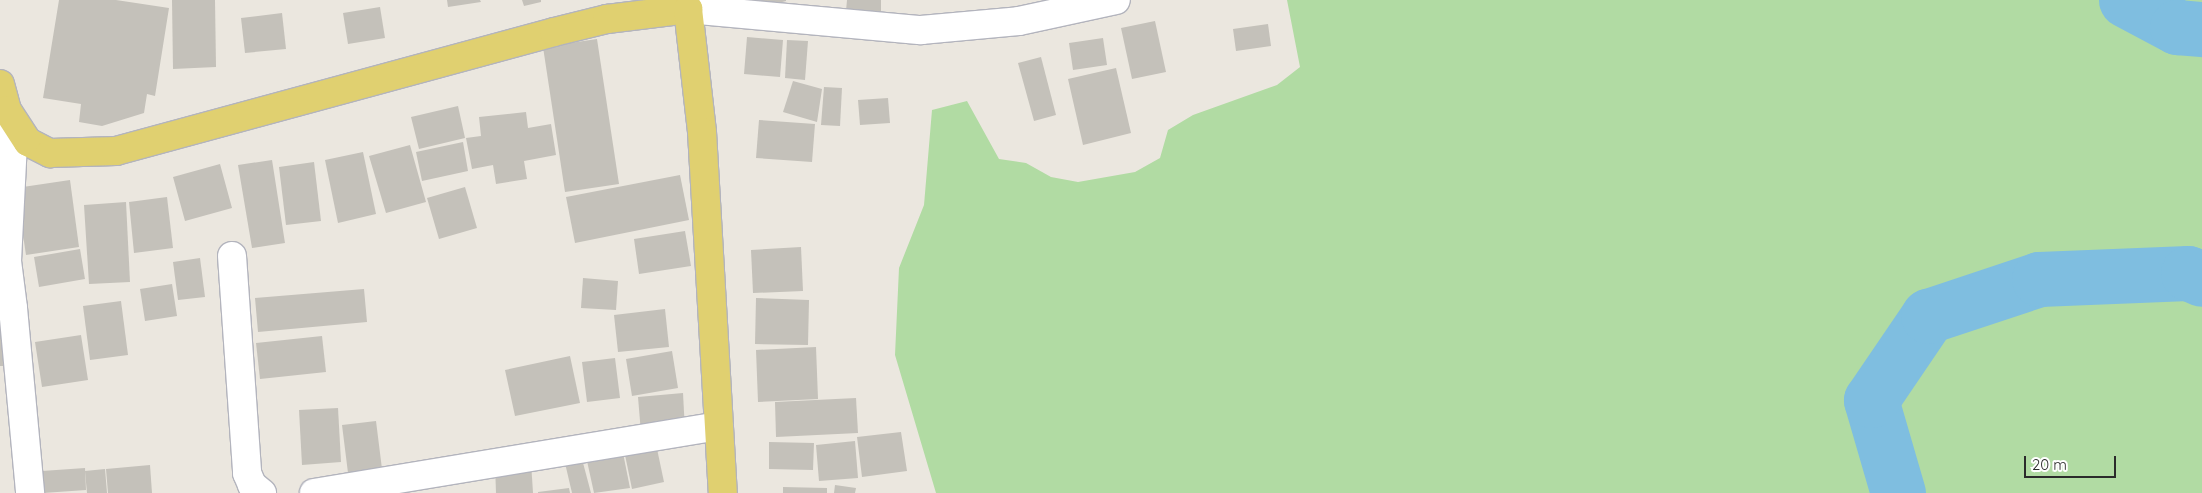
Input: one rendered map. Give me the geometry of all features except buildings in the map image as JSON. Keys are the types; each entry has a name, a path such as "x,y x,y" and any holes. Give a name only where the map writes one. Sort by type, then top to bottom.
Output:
{"main road":[{"path":"0,84 14,122 28,142 50,153 116,151 572,27 688,5 702,132 723,493"}],"street":[{"path":"688,5 920,30 1019,21 1116,0"},
{"path":"14,122 4,262 24,386 30,493"},
{"path":"232,256 247,473 252,485 262,493"},
{"path":"314,493 718,426"}],"green space":[{"path":"1287,0 2202,0 2202,493 936,493 895,355 899,268 924,205 932,110 967,101 999,159 1026,163 1051,177 1078,182 1135,172 1160,158 1168,130 1193,115 1277,85 1300,67"}],"waterway":[{"path":"2126,0 2177,27 2202,29"},
{"path":"1898,493 1871,400 1928,316 2039,279 2188,273 2202,279"}]}
